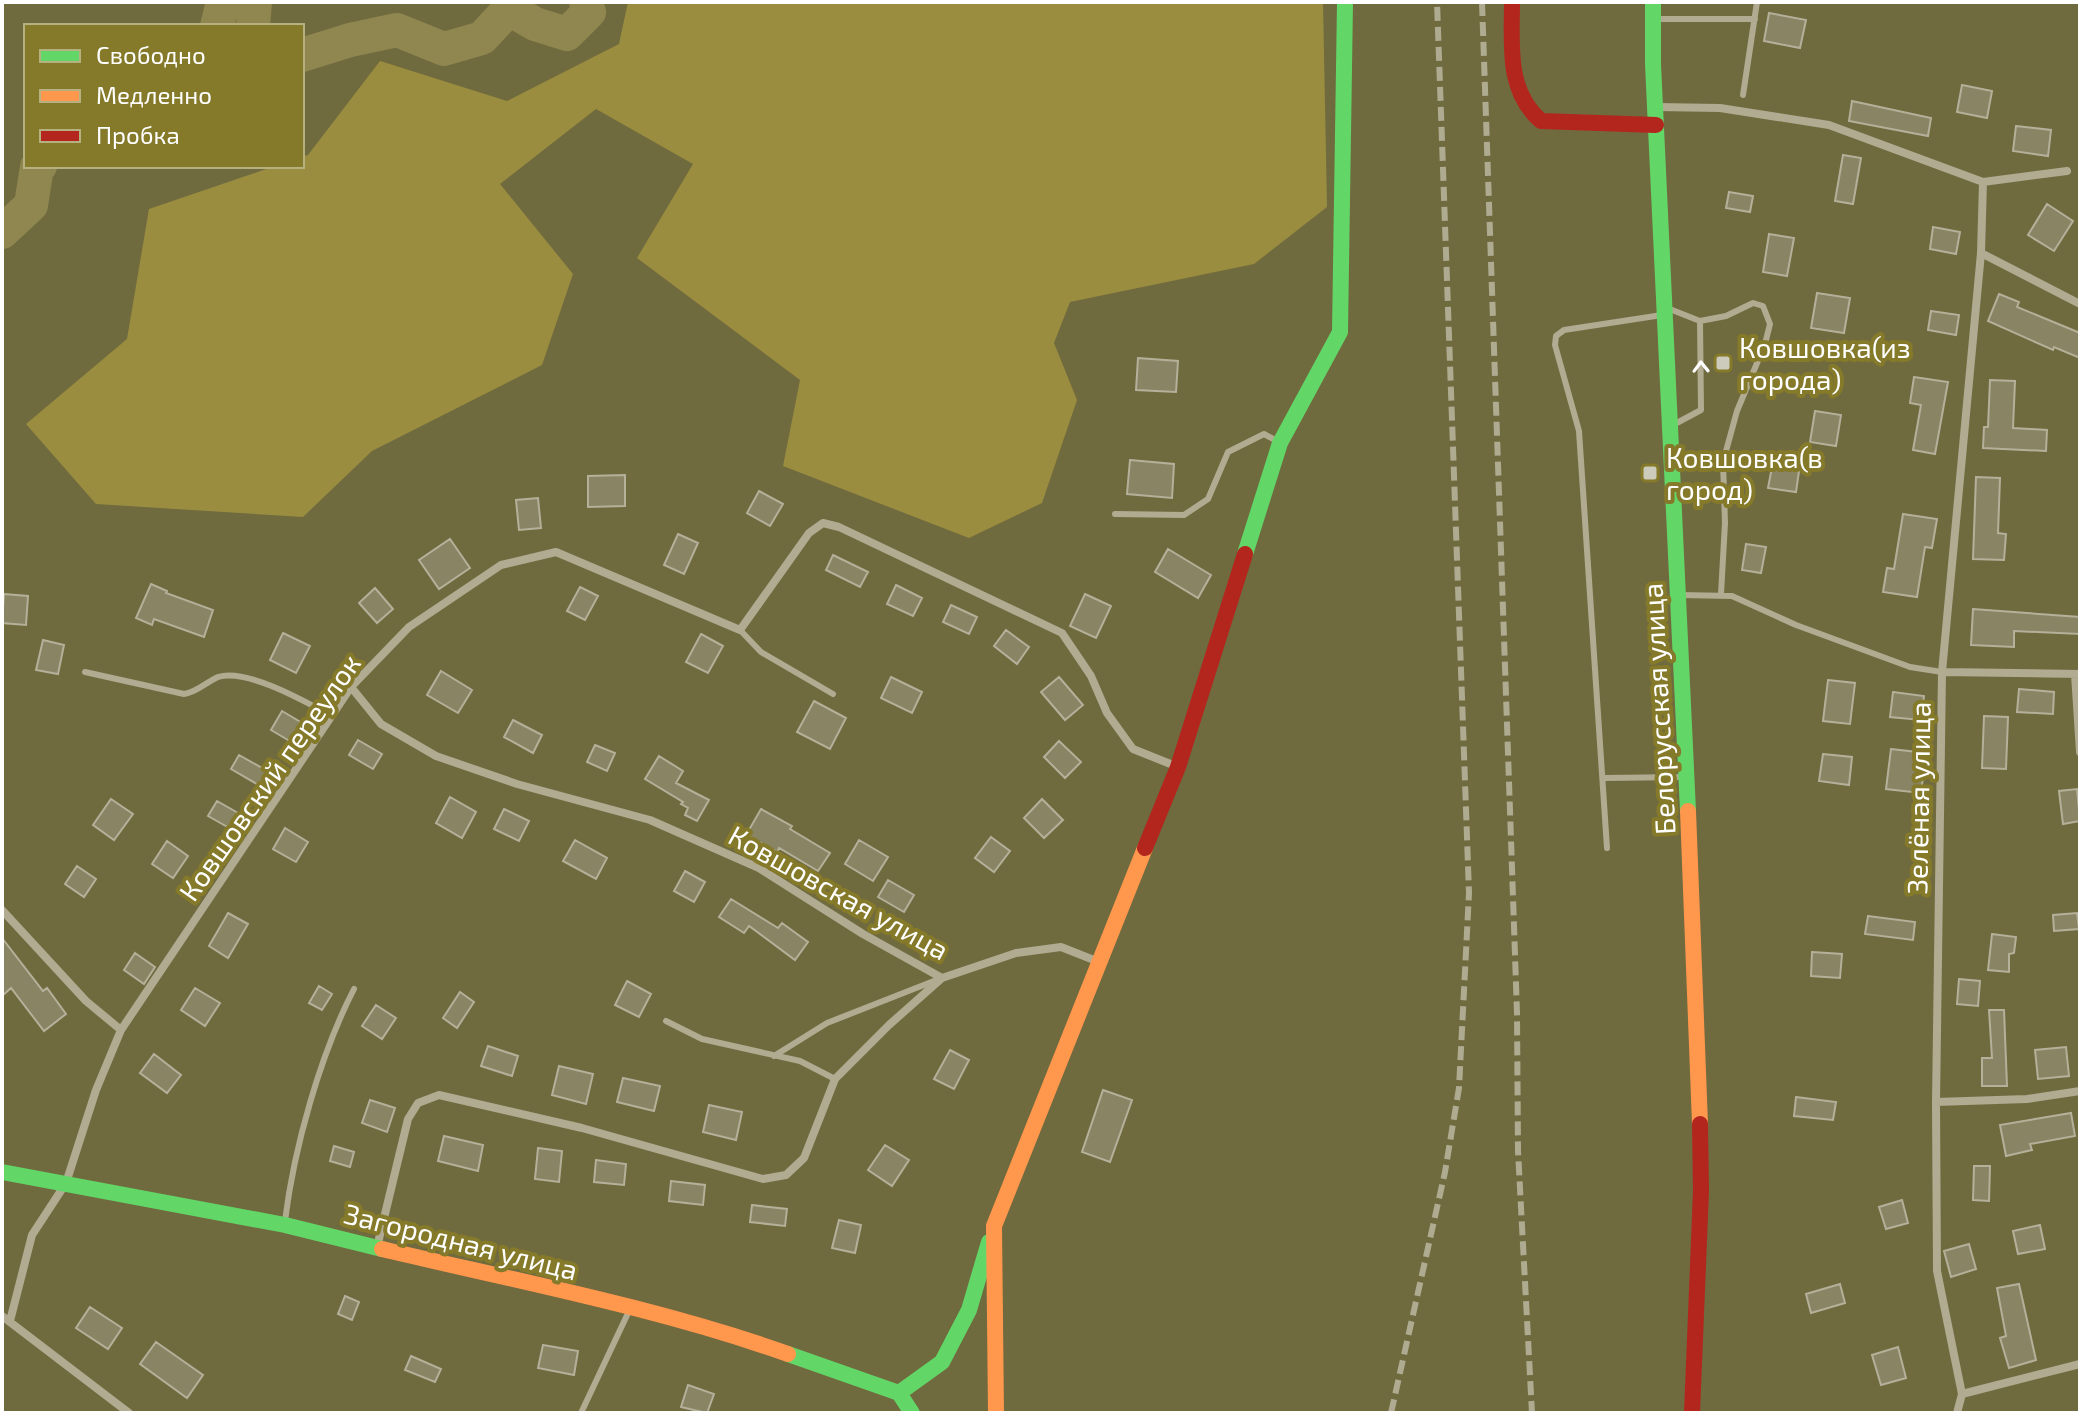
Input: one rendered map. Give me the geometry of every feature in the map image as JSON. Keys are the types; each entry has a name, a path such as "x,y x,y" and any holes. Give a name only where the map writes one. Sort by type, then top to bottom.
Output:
{"street":[{"path":"912,1413 899,1393 942,1362 969,1310 994,1226 1178,767 1280,443 1340,332 1345,2"},
{"path":"1512,2 1515,78 1520,100 1528,112 1541,121 1656,125"},
{"name":"Белорусская улица","path":"1653,11 1699,1051 1700,1160 1692,1413"},
{"path":"1656,107 1720,108 1829,125 1983,182 2067,171"},
{"name":"Зелёная улица","path":"1957,1413 1962,1394 1937,1271 1936,1102 1942,672 1981,253 1983,182"},
{"path":"1981,253 2080,304"},
{"path":"740,630 809,533 823,523 839,527 1062,633 1091,676 1107,713 1133,749 1178,767"},
{"name":"Ковшовский переулок","path":"6,1319 32,1235 66,1183 96,1090 121,1030 351,687 409,627 501,565 556,552 740,630"},
{"path":"1942,672 2078,674 2080,752"},
{"name":"Ковшовская улица","path":"351,687 381,724 436,756 517,784 650,820 759,868 863,934 942,978 1016,953 1061,947 1099,962"},
{"path":"2,910 86,1001 121,1030"},
{"path":"377,1247 408,1119 418,1103 439,1095 582,1128 763,1179 786,1175 804,1158 835,1079 942,978"},
{"path":"1936,1102 2027,1099 2080,1091"},
{"name":"Загородная улица","path":"2,1172 285,1225 630,1309 755,1342 899,1393"},
{"path":"994,1226 996,1413"},
{"path":"6,1319 129,1413"},
{"path":"1962,1394 2080,1364"}],"lane":[{"path":"1743,95 1757,2"},
{"path":"1653,11 1755,19"},
{"path":"1607,848 1579,431 1555,345 1556,336 1564,330 1665,311 1700,321 1726,316 1753,303 1763,306 1770,324 1765,344 1737,411 1723,462 1725,523 1721,594"},
{"path":"1670,426 1701,410 1700,321"},
{"path":"1115,514 1184,515 1208,499 1228,452 1264,434 1280,443"},
{"path":"1679,595 1732,596 1796,625 1910,667 1942,672"},
{"path":"740,630 761,652 833,694"},
{"path":"85,672 184,694 219,677 239,676 268,685 332,716"},
{"path":"1604,778 1687,777"},
{"path":"774,1056 827,1023 942,978"},
{"path":"285,1225 289,1187 327,1048 354,989"},
{"path":"666,1021 702,1039 800,1061 835,1079"},
{"path":"581,1413 630,1309"}],"shaded area":[{"path":"628,2 1323,2 1327,207 1254,264 1070,302 1054,343 1077,400 1042,503 969,538 783,466 800,380 637,258 693,164 596,109 500,184 573,274 542,365 372,451 303,517 96,504 26,424 127,339 149,209 269,168 304,168 304,156 380,61 507,101 619,44"}],"building":[{"path":"1769,13 1806,20 1800,48 1764,41"},
{"path":"1962,85 1992,91 1987,118 1957,112"},
{"path":"1852,101 1931,118 1928,136 1849,121"},
{"path":"2016,126 2051,130 2048,156 2013,151"},
{"path":"1843,155 1861,158 1853,204 1835,201"},
{"path":"1729,192 1753,196 1750,212 1726,208"},
{"path":"2047,204 2073,221 2054,251 2028,235"},
{"path":"1933,227 1960,232 1956,254 1930,249"},
{"path":"1769,234 1794,238 1787,276 1763,272"},
{"path":"1817,293 1850,298 1844,333 1811,328"},
{"path":"1999,294 2019,302 2017,307 2080,333 2080,358 2054,347 2053,350 1988,321"},
{"path":"1931,311 1959,315 1956,335 1928,330"},
{"path":"1138,358 1178,361 1176,392 1136,390"},
{"path":"1914,377 1948,382 1935,454 1913,450 1921,405 1910,403"},
{"path":"1990,380 2015,381 2013,428 2047,430 2046,451 1983,448 1984,427 1988,427"},
{"path":"1815,411 1841,415 1836,446 1810,442"},
{"path":"1130,460 1174,464 1172,498 1127,494"},
{"path":"1772,467 1799,471 1796,492 1768,488"},
{"path":"625,475 625,506 588,507 588,476"},
{"path":"1976,477 2000,478 1998,533 2006,534 2004,560 1973,559"},
{"path":"759,491 783,504 770,526 747,513"},
{"path":"538,498 541,528 519,530 516,500"},
{"path":"1903,514 1937,519 1932,548 1925,547 1917,597 1883,592 1887,568 1894,569"},
{"path":"678,534 698,543 684,574 664,565"},
{"path":"450,539 470,568 439,589 419,560"},
{"path":"1746,544 1766,547 1761,573 1742,570"},
{"path":"1168,549 1211,575 1198,598 1155,572"},
{"path":"833,555 868,572 860,587 826,570"},
{"path":"151,584 166,593 213,610 204,637 154,619 152,625 136,618"},
{"path":"896,585 922,598 913,616 887,604"},
{"path":"580,587 598,596 585,620 567,611"},
{"path":"375,588 393,609 377,623 359,603"},
{"path":"4,594 28,596 26,625 2,623"},
{"path":"1085,594 1111,606 1096,638 1070,626"},
{"path":"951,605 977,617 969,634 943,622"},
{"path":"1973,609 2080,617 2080,634 2014,631 2014,647 1971,645"},
{"path":"1006,630 1029,647 1017,664 994,646"},
{"path":"283,633 310,646 296,673 270,660"},
{"path":"701,634 723,646 708,673 686,662"},
{"path":"43,640 64,645 58,674 36,670"},
{"path":"441,671 472,690 458,713 427,695"},
{"path":"891,677 922,692 912,713 881,698"},
{"path":"1059,677 1083,705 1065,720 1041,692"},
{"path":"1828,680 1855,683 1850,724 1823,721"},
{"path":"2019,689 2054,692 2053,714 2017,712"},
{"path":"1893,692 1924,696 1921,720 1890,717"},
{"path":"814,701 846,718 830,749 797,732"},
{"path":"282,711 304,724 293,743 271,730"},
{"path":"1984,716 2008,717 2006,769 1982,768"},
{"path":"513,720 542,735 533,753 504,737"},
{"path":"358,740 382,754 373,769 349,755"},
{"path":"1059,741 1081,762 1065,778 1044,757"},
{"path":"595,745 615,753 607,771 587,762"},
{"path":"1891,749 1926,753 1921,793 1886,789"},
{"path":"1823,754 1852,757 1849,785 1819,781"},
{"path":"239,755 271,773 262,787 231,769"},
{"path":"659,756 683,771 676,783 709,800 697,821 685,815 688,808 681,804 683,802 645,779"},
{"path":"2077,789 2080,821 2063,824 2059,791"},
{"path":"450,797 476,812 462,838 436,823"},
{"path":"111,799 133,814 114,840 93,825"},
{"path":"1042,799 1063,820 1044,838 1024,818"},
{"path":"217,801 247,818 238,833 208,816"},
{"path":"504,809 529,821 519,841 494,829"},
{"path":"761,809 830,853 818,871 779,848 777,852 746,835"},
{"path":"285,828 308,842 296,862 273,849"},
{"path":"991,837 1010,851 994,872 975,858"},
{"path":"575,840 607,858 596,879 563,861"},
{"path":"859,840 888,857 873,881 845,864"},
{"path":"167,841 188,856 173,878 152,864"},
{"path":"77,866 96,879 84,897 65,884"},
{"path":"685,871 705,882 694,902 674,891"},
{"path":"888,880 914,895 904,912 878,897"},
{"path":"731,899 778,928 782,923 808,942 795,960 749,926 744,933 719,917"},
{"path":"228,913 248,924 228,958 209,946"},
{"path":"2077,913 2079,929 2054,931 2053,915"},
{"path":"1868,916 1915,922 1913,940 1865,934"},
{"path":"1992,934 2016,937 2014,953 2009,954 2009,972 1988,970"},
{"path":"2,938 43,991 47,988 66,1014 44,1031 11,988 2,996"},
{"path":"1812,952 1842,954 1840,978 1811,976"},
{"path":"135,953 155,967 144,984 124,970"},
{"path":"1959,979 1980,981 1978,1006 1957,1004"},
{"path":"627,981 651,994 639,1017 615,1005"},
{"path":"319,986 332,994 322,1010 309,1003"},
{"path":"195,988 220,1003 205,1026 181,1010"},
{"path":"460,992 474,1002 457,1028 443,1018"},
{"path":"376,1005 396,1018 382,1039 362,1026"},
{"path":"1989,1010 2004,1010 2007,1086 1982,1086 1982,1058 1992,1058"},
{"path":"488,1046 518,1056 512,1076 481,1066"},
{"path":"2066,1047 2069,1076 2038,1079 2035,1050"},
{"path":"950,1050 969,1060 954,1089 934,1079"},
{"path":"154,1054 181,1075 167,1093 140,1073"},
{"path":"559,1066 593,1074 586,1104 552,1095"},
{"path":"623,1078 660,1086 654,1111 617,1102"},
{"path":"1103,1090 1132,1100 1110,1162 1082,1152"},
{"path":"1796,1097 1836,1102 1833,1120 1794,1116"},
{"path":"370,1100 395,1108 387,1132 362,1123"},
{"path":"709,1105 742,1112 736,1140 703,1132"},
{"path":"2071,1113 2075,1136 2030,1144 2032,1150 2006,1156 2000,1125"},
{"path":"444,1136 483,1145 478,1171 438,1161"},
{"path":"885,1145 909,1160 892,1186 868,1170"},
{"path":"334,1146 354,1152 350,1167 330,1161"},
{"path":"538,1148 562,1151 559,1182 535,1179"},
{"path":"596,1160 626,1164 624,1185 594,1182"},
{"path":"1974,1166 1990,1166 1989,1201 1973,1200"},
{"path":"671,1181 705,1185 703,1205 669,1201"},
{"path":"1902,1200 1908,1223 1886,1229 1879,1207"},
{"path":"752,1205 787,1209 785,1226 750,1222"},
{"path":"839,1220 861,1225 855,1253 832,1248"},
{"path":"2040,1225 2045,1249 2018,1254 2013,1231"},
{"path":"1969,1244 1976,1269 1951,1277 1944,1251"},
{"path":"1840,1284 1845,1303 1811,1313 1806,1294"},
{"path":"2019,1284 2036,1360 2009,1368 2000,1338 2006,1336 1997,1288"},
{"path":"345,1296 359,1302 352,1320 338,1314"},
{"path":"90,1307 122,1328 108,1349 76,1328"},
{"path":"156,1342 203,1375 187,1398 140,1364"},
{"path":"543,1345 578,1351 574,1375 538,1368"},
{"path":"1898,1347 1906,1378 1881,1385 1872,1355"},
{"path":"411,1356 441,1369 435,1382 405,1370"},
{"path":"688,1385 714,1394 707,1413 681,1407"}],"waterway":[{"path":"218,24 223,2"},
{"path":"253,24 255,2"},
{"path":"304,54 397,30 444,49 482,38 509,9 535,24 567,34 589,12 586,2"},
{"path":"2,232 31,205 37,168"}],"railway":[{"path":"1391,1413 1445,1172 1459,1088 1469,893 1437,2"},
{"path":"1482,2 1517,1013 1518,1151 1532,1413"}],"traffic: fast":[{"path":"1245,554 1280,443 1340,332 1345,2"},
{"path":"1653,2 1653,64 1688,811"},
{"path":"2,1172 285,1225 382,1249"},
{"path":"899,1393 942,1362 969,1310 989,1242"},
{"path":"788,1354 899,1393"},
{"path":"899,1393 912,1413"}],"traffic: slow":[{"path":"1688,811 1700,1124"},
{"path":"996,1413 994,1226 1145,848"},
{"path":"382,1249 638,1309 788,1354"}],"traffic: jam":[{"path":"1512,2 1512,51 1516,82 1530,109 1541,121 1656,125"},
{"path":"1145,848 1178,767 1245,554"},
{"path":"1692,1413 1701,1191 1700,1124"}],"place":[{"name":"Ковшовка(из города)","path":"1723,363"},
{"name":"Ковшовка(в город)","path":"1650,473"}]}
